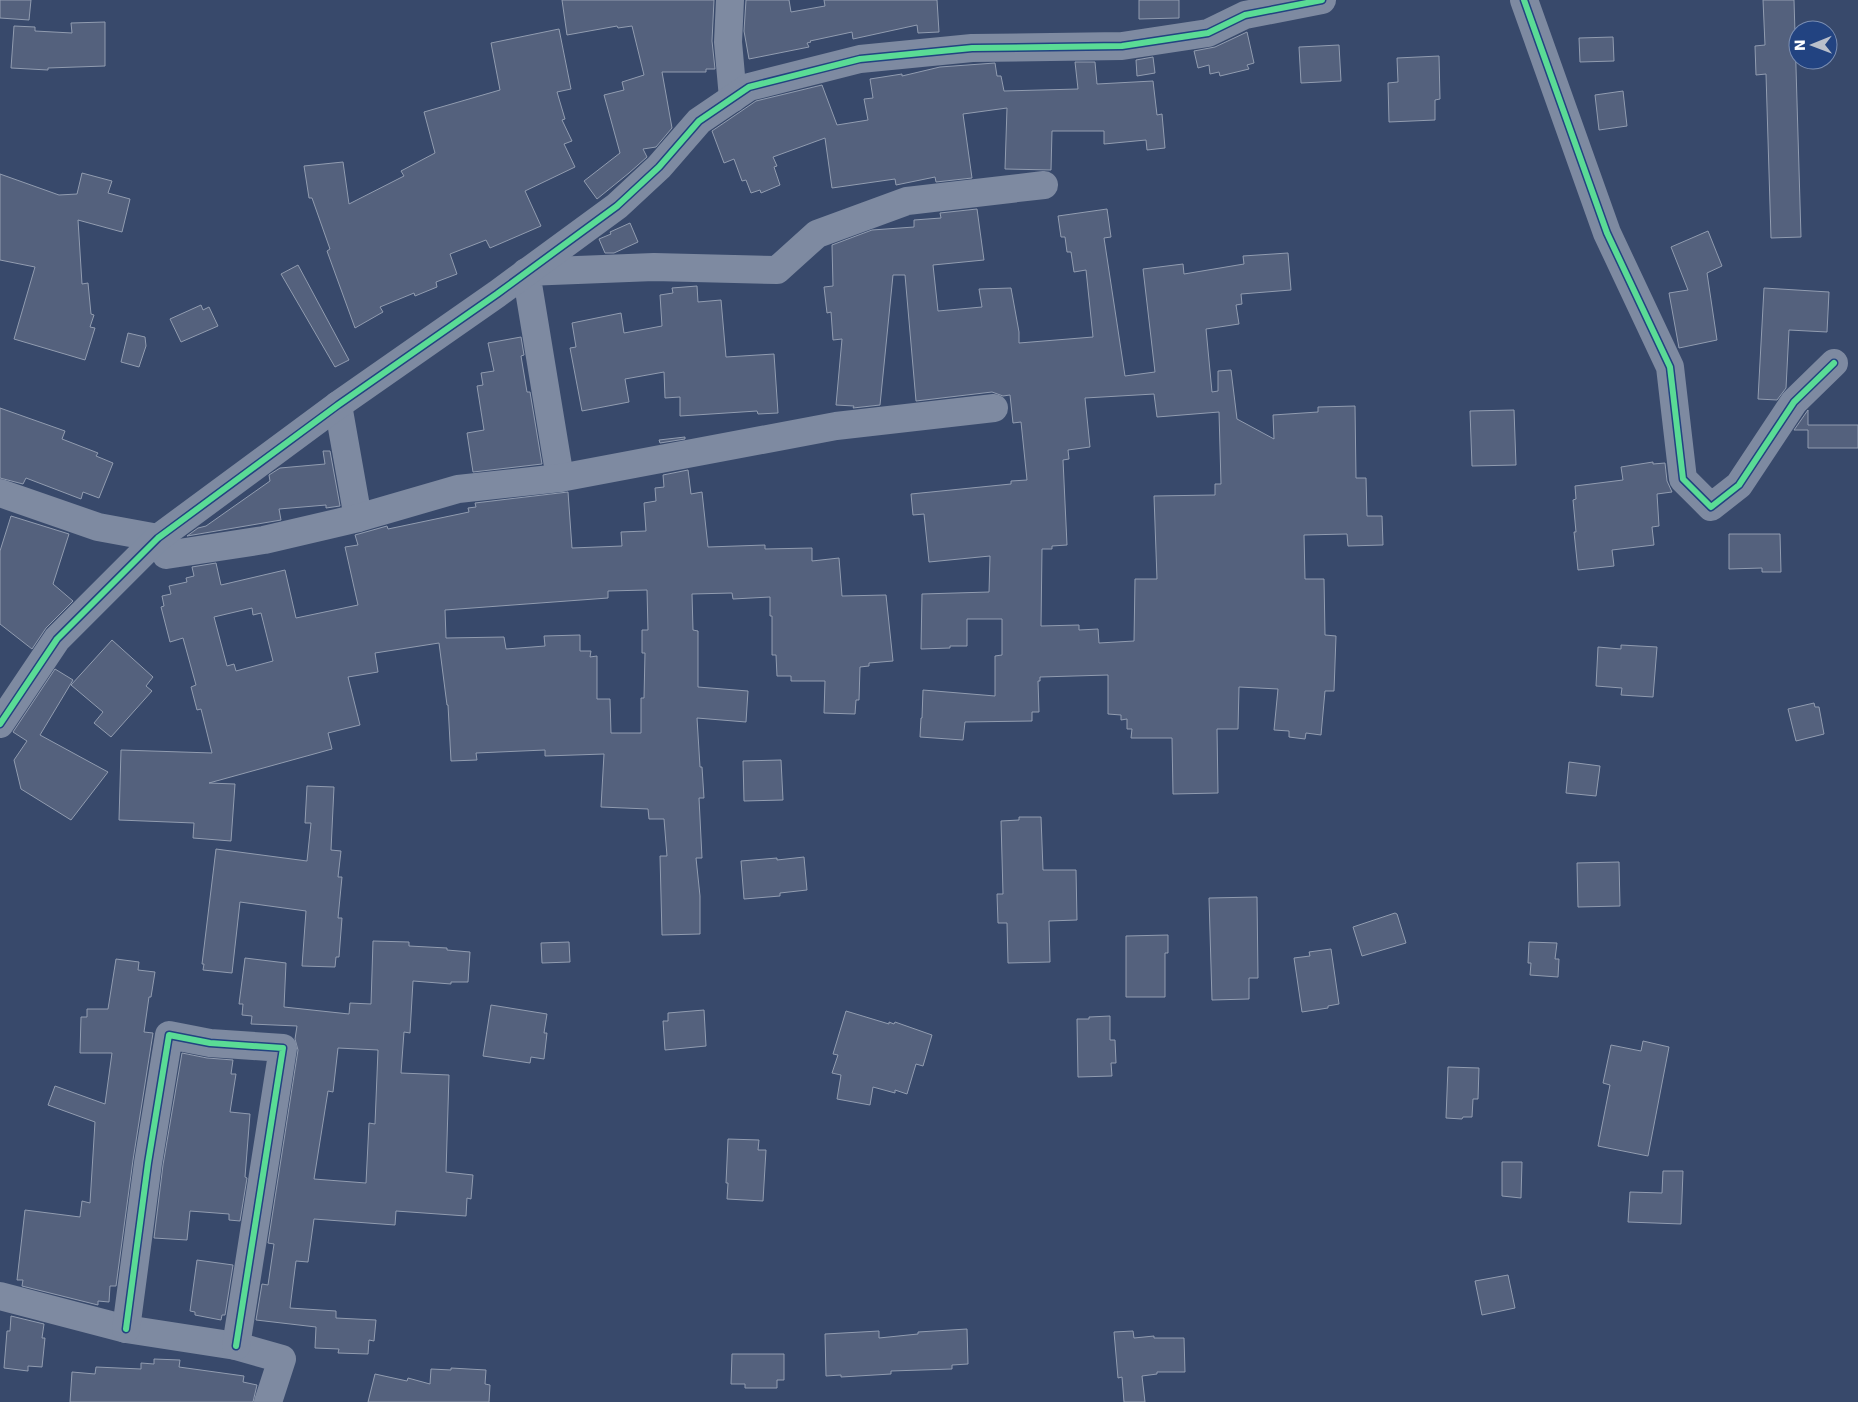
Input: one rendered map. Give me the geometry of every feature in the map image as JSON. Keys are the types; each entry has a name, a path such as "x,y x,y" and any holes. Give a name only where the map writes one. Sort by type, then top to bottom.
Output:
{"street":[{"path":"730,0 728,42 733,98"},
{"path":"0,724 57,639 158,538 338,405 617,206 659,167 699,121 749,87 860,58 972,48 1122,46 1208,33 1245,15 1322,0"},
{"path":"1524,0 1607,234 1670,367 1683,479 1711,507 1740,485 1794,402 1834,363"},
{"path":"526,272 654,267 778,270 817,234 907,201 1044,185"},
{"path":"526,272 560,478"},
{"path":"338,405 358,518"},
{"path":"158,538 166,555 264,540 358,518 458,489 560,478 836,426 994,408"},
{"path":"0,494 98,527 158,538"},
{"path":"126,1329 148,1163 169,1035 210,1042 283,1048 236,1346"},
{"path":"0,1296 126,1329 236,1346 282,1359 268,1402"}],"building":[{"path":"0,0 31,0 29,20 0,18"},
{"path":"562,0 714,0 712,41 715,69 706,69 706,72 662,72 672,128 656,147 643,149 647,157 597,199 584,181 620,153 604,95 624,90 622,82 644,75 632,26 618,28 617,26 567,35"},
{"path":"746,0 789,0 791,12 825,6 824,0 937,0 939,32 918,33 917,25 853,39 852,32 810,41 807,43 809,47 749,59 744,31"},
{"path":"1139,0 1179,0 1179,18 1139,19"},
{"path":"1763,0 1794,0 1795,20 1788,20 1788,70 1796,70 1801,237 1771,238 1766,74 1756,75 1755,46 1765,45"},
{"path":"105,22 105,66 48,68 48,70 11,68 14,26 35,27 35,31 72,33 71,23"},
{"path":"559,29 571,89 557,92 565,119 562,120 572,141 564,144 575,167 525,191 541,226 490,248 486,240 450,254 457,274 436,282 437,287 415,296 414,293 380,307 383,312 355,328 327,251 330,249 312,198 309,198 304,166 343,162 349,204 404,176 401,171 435,153 424,112 500,90 491,43"},
{"path":"1247,32 1254,63 1247,65 1249,69 1220,76 1219,72 1210,74 1209,65 1198,68 1194,51 1215,47"},
{"path":"1613,37 1614,61 1580,62 1579,38"},
{"path":"1339,45 1341,81 1301,83 1299,47"},
{"path":"1439,56 1440,99 1435,100 1435,120 1389,122 1388,83 1398,82 1397,58"},
{"path":"1153,57 1155,73 1137,76 1136,60"},
{"path":"1075,62 1095,62 1097,84 1153,81 1157,115 1162,114 1165,148 1147,150 1146,140 1104,144 1104,131 1052,131 1051,170 1005,169 1007,108 963,114 972,178 936,182 935,177 896,185 895,179 832,188 825,138 773,157 777,166 774,167 780,185 761,193 760,190 751,193 746,180 742,181 734,159 724,163 712,131 756,101 822,85 837,125 868,120 864,99 873,98 870,79 902,74 902,76 940,67 995,63 997,76 1001,76 1004,91 1078,89"},
{"path":"1623,91 1627,126 1599,130 1595,95"},
{"path":"82,173 112,181 108,193 130,199 122,232 78,220 82,284 88,283 91,314 94,315 90,327 95,328 85,360 14,339 35,267 0,260 0,174 59,195 77,194"},
{"path":"977,209 984,260 933,265 938,311 982,307 979,289 1011,288 1019,332 1019,343 1093,337 1086,270 1074,272 1071,252 1067,252 1065,237 1061,237 1058,216 1107,209 1111,237 1104,238 1125,376 1155,372 1143,269 1183,264 1184,274 1244,264 1243,256 1288,253 1291,290 1241,294 1242,304 1236,305 1239,324 1206,329 1212,392 1218,391 1218,371 1231,370 1237,419 1274,439 1273,415 1318,412 1318,407 1355,406 1356,478 1366,478 1367,516 1382,516 1383,545 1348,546 1347,534 1304,535 1305,579 1324,579 1325,635 1336,636 1334,691 1325,691 1321,735 1306,733 1305,739 1289,737 1289,731 1274,730 1278,689 1239,687 1238,729 1217,729 1218,793 1173,794 1172,738 1131,738 1132,729 1127,729 1127,719 1121,720 1121,715 1108,714 1108,675 1040,677 1040,681 1038,681 1039,712 1032,712 1032,721 965,722 963,740 920,737 923,690 995,696 995,656 1002,655 1002,619 967,619 967,646 921,649 922,594 989,592 990,556 929,562 924,514 913,515 911,494 1011,484 1011,481 1027,480 1021,422 1013,423 1010,395 1003,396 992,392 916,401 905,275 893,275 880,405 853,408 854,406 836,405 842,339 833,340 831,312 827,313 824,287 833,286 832,245 872,230 914,227 914,220 941,218 940,213","holes":["1154,394 1157,417 1219,412 1221,484 1215,484 1215,495 1154,496 1157,579 1135,579 1134,641 1099,643 1098,629 1079,630 1079,625 1041,626 1042,549 1052,549 1052,546 1067,545 1063,460 1069,459 1068,450 1090,447 1085,398"]},
{"path":"630,223 638,242 614,253 605,253 599,239"},
{"path":"1708,231 1722,266 1707,273 1717,340 1679,348 1669,293 1688,290 1671,247"},
{"path":"298,265 349,360 335,367 281,274"},
{"path":"697,286 698,302 721,300 726,357 774,354 778,413 758,414 757,411 680,416 680,397 665,398 664,372 625,379 629,402 582,411 570,348 576,347 572,323 621,313 624,333 662,326 660,295 673,293 672,288"},
{"path":"1764,288 1829,292 1827,332 1789,330 1786,388 1777,400 1758,399"},
{"path":"201,305 203,310 209,307 218,326 181,342 170,319"},
{"path":"128,333 145,337 146,346 139,367 121,362"},
{"path":"521,337 524,355 521,356 527,392 530,392 542,464 473,472 467,433 484,430 477,386 483,385 481,373 494,371 488,343"},
{"path":"0,408 65,431 62,439 98,453 96,456 113,463 99,498 83,492 81,499 26,478 23,484 0,478"},
{"path":"1514,410 1516,465 1472,466 1470,411"},
{"path":"1808,410 1808,425 1858,425 1858,448 1808,448 1808,430 1794,430"},
{"path":"685,437 685,439 660,443 659,440"},
{"path":"323,451 330,451 340,506 326,508 326,505 279,509 281,520 187,536 198,528 206,526 270,481 269,475 280,468 325,464"},
{"path":"1653,462 1653,464 1665,463 1667,481 1672,492 1657,494 1659,526 1652,527 1654,545 1612,550 1614,566 1578,570 1574,532 1576,532 1573,500 1576,499 1575,486 1623,480 1621,467"},
{"path":"688,470 691,494 702,492 708,547 765,545 765,549 812,548 812,561 839,558 842,596 886,595 893,661 869,663 869,666 860,667 859,700 856,700 855,714 824,713 825,681 791,681 791,676 777,676 776,655 772,655 770,597 733,599 732,593 692,594 693,630 698,631 698,687 748,691 746,722 697,718 704,798 699,798 702,858 696,858 700,896 700,934 662,935 660,856 667,856 664,819 649,819 648,809 601,807 604,754 545,756 545,750 476,753 477,760 451,761 448,705 439,643 375,653 378,672 348,677 360,725 328,733 332,749 209,783 235,784 231,841 193,838 194,823 119,820 121,750 212,753 201,709 197,710 191,687 196,685 183,638 170,642 161,607 164,606 162,596 171,594 169,586 187,582 186,578 194,576 192,567 216,563 221,585 285,570 296,618 358,605 345,547 358,545 355,535 387,526 388,529 469,512 468,508 476,507 475,503 568,492 572,548 622,546 621,532 646,531 644,503 656,501 655,488 664,487 663,475","holes":["647,590 648,630 642,630 642,653 645,653 644,698 641,698 641,733 611,733 610,699 597,699 597,656 590,657 591,651 580,651 580,635 544,636 545,646 506,649 504,637 446,638 445,610 608,598 608,591","252,608 253,615 261,613 273,661 236,671 234,664 227,666 214,617"]},
{"path":"11,516 69,534 53,584 73,601 46,628 32,649 0,624 0,551"},
{"path":"1729,534 1780,534 1781,572 1762,572 1762,568 1729,569"},
{"path":"112,640 153,677 146,686 152,691 111,737 94,723 103,712 71,685"},
{"path":"1621,645 1657,647 1653,697 1621,695 1622,688 1596,686 1598,647 1621,649"},
{"path":"55,669 73,680 40,735 108,772 71,820 21,789 14,760 27,741 13,732"},
{"path":"1814,703 1815,707 1819,707 1824,734 1796,741 1788,709"},
{"path":"781,760 783,800 744,801 743,761"},
{"path":"1569,762 1600,766 1596,796 1566,793"},
{"path":"307,786 334,787 331,850 341,851 338,877 342,877 338,918 342,918 339,957 336,957 335,967 302,966 306,911 240,902 232,973 203,970 204,964 202,964 216,849 307,861 311,823 305,823"},
{"path":"1019,817 1041,817 1043,870 1076,870 1077,920 1049,921 1050,962 1008,963 1007,923 998,923 997,894 1003,894 1001,821 1019,820"},
{"path":"804,857 807,890 780,893 780,896 744,899 741,861"},
{"path":"1619,862 1620,906 1578,907 1577,863"},
{"path":"1257,897 1258,978 1249,978 1249,999 1212,1000 1209,898"},
{"path":"1395,913 1397,914 1406,943 1362,956 1353,927"},
{"path":"1168,935 1168,953 1165,953 1165,997 1126,997 1126,936"},
{"path":"373,941 409,942 409,946 447,948 447,950 470,952 468,982 451,982 451,984 413,981 410,1033 404,1032 401,1073 449,1075 446,1172 473,1175 471,1199 467,1198 466,1216 396,1211 395,1225 314,1219 308,1262 296,1261 290,1308 336,1311 336,1318 376,1320 374,1341 369,1340 368,1354 338,1353 339,1349 315,1348 316,1327 256,1320 262,1284 268,1285 274,1244 268,1243 298,1050 295,1039 297,1026 251,1024 252,1016 242,1015 243,1004 239,1004 245,958 286,963 284,1007 349,1014 350,1003 371,1004","holes":["338,1048 378,1050 375,1124 369,1123 366,1183 314,1179 328,1091 333,1092"]},
{"path":"569,942 570,962 542,963 541,943"},
{"path":"1529,942 1557,943 1555,959 1559,959 1558,977 1530,975 1531,963 1528,963"},
{"path":"1331,949 1339,1004 1328,1006 1328,1008 1302,1012 1294,958 1310,956 1309,952"},
{"path":"116,959 139,962 138,970 155,972 144,1032 153,1033 116,1286 110,1286 109,1302 98,1301 98,1305 22,1286 23,1280 17,1280 25,1210 80,1217 82,1201 90,1203 95,1122 48,1105 55,1086 105,1104 112,1053 80,1053 81,1017 87,1017 87,1009 108,1009"},
{"path":"491,1005 547,1014 544,1033 547,1033 544,1059 531,1057 530,1063 483,1056"},
{"path":"704,1010 706,1046 665,1050 663,1021 668,1021 668,1013"},
{"path":"846,1011 889,1024 889,1022 894,1024 895,1022 932,1035 923,1066 916,1064 907,1094 873,1087 870,1105 837,1099 841,1075 832,1073 838,1055 833,1054"},
{"path":"1110,1016 1110,1040 1115,1040 1116,1063 1111,1063 1112,1076 1078,1077 1077,1019"},
{"path":"1643,1041 1669,1047 1648,1156 1598,1146 1610,1085 1603,1083 1611,1045 1641,1051"},
{"path":"182,1053 207,1058 233,1060 231,1074 236,1074 230,1112 250,1114 245,1177 247,1178 240,1221 229,1220 229,1214 190,1211 187,1240 154,1238 163,1165"},
{"path":"1448,1067 1479,1068 1478,1099 1473,1099 1472,1117 1463,1117 1462,1119 1446,1118"},
{"path":"728,1139 759,1140 758,1150 766,1150 763,1201 727,1199"},
{"path":"1502,1162 1522,1162 1521,1198 1502,1196"},
{"path":"1663,1171 1683,1171 1681,1224 1628,1222 1630,1192 1662,1193"},
{"path":"197,1260 233,1265 225,1315 222,1315 221,1320 195,1315 195,1312 190,1311"},
{"path":"1508,1275 1515,1308 1482,1315 1475,1281"},
{"path":"11,1316 44,1324 42,1338 45,1338 42,1367 28,1366 28,1371 4,1368 7,1331 10,1331"},
{"path":"967,1329 968,1364 952,1365 952,1369 891,1371 891,1374 841,1377 841,1375 826,1376 825,1334 879,1331 879,1338 918,1334 918,1332"},
{"path":"1133,1331 1134,1338 1154,1336 1154,1338 1184,1338 1185,1372 1157,1372 1157,1374 1142,1376 1145,1402 1124,1402 1122,1377 1118,1378 1114,1332"},
{"path":"732,1354 784,1354 784,1380 777,1380 777,1388 745,1388 745,1384 731,1384"},
{"path":"154,1359 180,1360 179,1367 244,1376 243,1382 257,1385 253,1402 70,1402 72,1372 95,1374 96,1367 141,1369 141,1363 154,1364"},
{"path":"451,1368 486,1370 485,1384 490,1385 489,1402 368,1402 375,1374 407,1381 408,1378 430,1384 431,1369 451,1370"}],"cycle path":[{"path":"0,724 57,639 158,538 338,405 497,294 617,206 659,167 699,121 749,87 860,59 972,48 1122,46 1208,33 1245,15 1322,0"},
{"path":"1524,0 1607,233 1670,367 1683,479 1711,507 1739,485 1794,402 1834,363"},
{"path":"126,1329 148,1163 169,1035 210,1043 283,1048 236,1346"}]}
